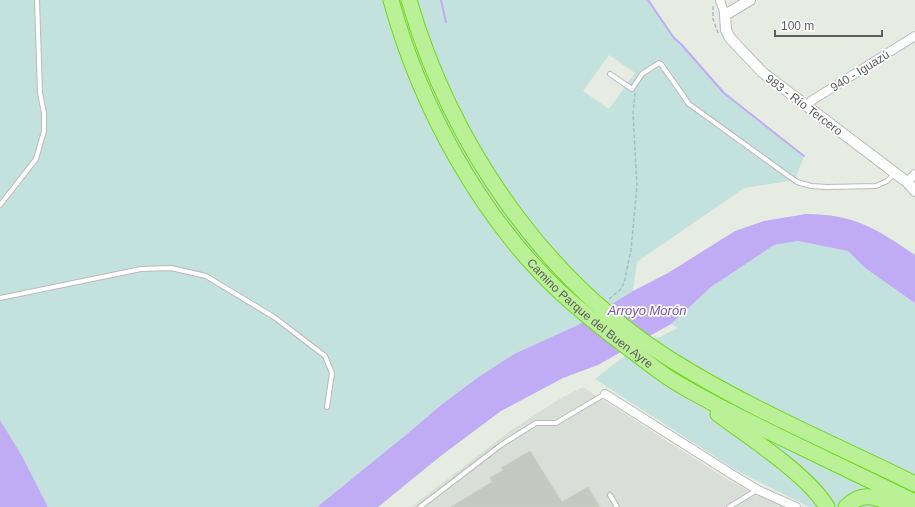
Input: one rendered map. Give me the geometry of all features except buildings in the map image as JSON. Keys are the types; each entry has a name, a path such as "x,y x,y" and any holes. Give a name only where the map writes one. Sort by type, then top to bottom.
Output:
{"highway":[{"name":"Camino Parque del Buen Ayre","path":"391,0 397,23 416,73 436,119 457,158 489,208 528,258 559,291 588,317 676,383 716,405 915,502"},
{"name":"Camino Parque del Buen Ayre","path":"409,0 439,82 471,148 497,189 526,228 558,266 602,308 672,361 734,396 915,484"},
{"path":"676,383 789,467 813,490 827,507"},
{"path":"846,507 852,501 862,496 869,496 902,507"}],"street":[{"name":"983 - Río Tercero","path":"720,0 725,15 726,30 730,38 767,77 907,182 915,191"},
{"path":"725,15 750,0"},
{"name":"940 - Iguazú","path":"806,106 811,101 915,36"},
{"path":"907,182 915,174"},
{"path":"605,394 758,490 792,506"}],"lane":[{"path":"0,205 36,159 44,131 44,113 40,93 37,0"},
{"path":"610,74 632,89 642,74 661,64 689,104 800,184 827,188 876,186 887,181 895,173"},
{"path":"0,298 141,269 171,268 206,276 274,317 325,356 332,372 327,407"},
{"path":"420,507 501,445 536,423 556,423 605,394"},
{"path":"729,507 758,490"},
{"path":"610,494 617,507"}],"path":[{"path":"602,308 624,283 631,250 637,186 633,114 636,81"}],"shaded area":[{"path":"0,0 648,0 674,38 724,93 804,156 795,180 744,188 637,262 633,291 578,325 514,354 477,378 441,405 317,507 48,507 22,456 0,420","holes":["609,55 635,73 609,109 583,91"]},
{"path":"798,241 848,251 865,268 915,303 915,507 809,507 734,469 595,379 632,350 678,328 671,324 711,287 746,263 774,245"},
{"path":"583,387 728,480 784,507 411,507 510,431 561,398"}],"water":[{"name":"Arroyo Morón","path":"806,214 823,215 852,220 889,238 915,255 915,303 865,268 848,251 798,241 774,245 711,287 671,324 598,365 563,378 501,411 442,455 378,507 317,507 441,405 477,378 514,354 578,325 633,291 668,273 735,231 764,221"},
{"path":"0,420 22,456 48,507 0,507"}],"waterway":[{"path":"441,0 446,22"},
{"path":"648,0 674,38 724,93 804,156"}]}
